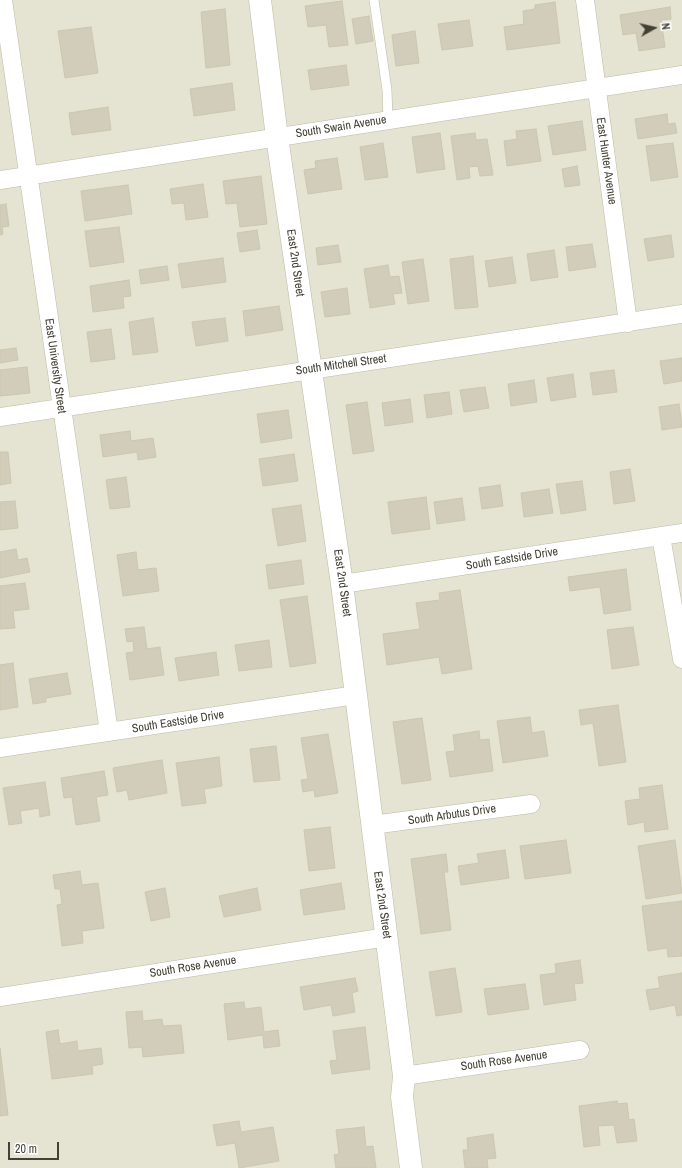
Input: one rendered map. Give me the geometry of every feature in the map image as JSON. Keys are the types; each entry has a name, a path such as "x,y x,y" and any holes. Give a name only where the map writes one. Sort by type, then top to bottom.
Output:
{"street":[{"name":"East University Street","path":"3,0 109,732"},
{"name":"East 2nd Street","path":"260,0 277,137 342,584 404,1076 402,1097 411,1168"},
{"name":"East Hunter Avenue","path":"585,0 628,323"},
{"name":"South Swain Avenue","path":"0,180 682,75"},
{"name":"South Mitchell Street","path":"0,417 682,314"},
{"name":"South Eastside Drive","path":"342,584 682,533"},
{"path":"661,536 682,659"},
{"name":"South Eastside Drive","path":"0,748 356,695"},
{"name":"South Arbutus Drive","path":"372,825 532,804"},
{"name":"South Rose Avenue","path":"0,997 387,937"},
{"name":"South Rose Avenue","path":"404,1076 580,1050"}],"lane":[{"path":"374,0 387,90 388,120"}],"shaded area":[{"path":"0,0 682,0 682,1168 0,1168"}],"building":[{"path":"342,1 348,45 329,47 326,25 308,27 305,6"},
{"path":"555,2 560,43 507,50 504,27 524,24 523,11 535,9 535,5"},
{"path":"670,7 671,19 661,20 665,47 639,51 636,33 623,35 620,15"},
{"path":"225,9 230,65 206,68 201,12"},
{"path":"369,16 373,41 356,44 352,19"},
{"path":"469,20 473,46 442,50 438,24"},
{"path":"91,27 98,73 65,78 58,31"},
{"path":"415,31 419,63 396,66 392,35"},
{"path":"346,65 349,85 311,90 308,70"},
{"path":"232,83 235,110 194,116 190,89"},
{"path":"108,107 111,130 72,135 69,113"},
{"path":"667,114 668,124 675,123 677,133 638,139 635,119"},
{"path":"582,121 586,150 553,155 548,126"},
{"path":"536,129 541,161 507,166 504,141 517,139 516,131"},
{"path":"440,133 445,169 417,173 412,137"},
{"path":"475,133 476,140 487,139 493,175 480,176 478,166 469,167 470,178 457,180 451,136"},
{"path":"383,143 388,177 365,180 360,147"},
{"path":"673,143 678,177 651,181 646,146"},
{"path":"337,158 342,189 308,194 304,170 316,168 315,161"},
{"path":"577,166 580,185 565,187 562,169"},
{"path":"261,176 267,224 240,227 237,203 226,204 223,181"},
{"path":"203,184 208,217 186,220 184,203 172,204 170,189"},
{"path":"128,185 132,214 85,221 81,191"},
{"path":"6,204 9,226 2,227 3,234 0,235 0,205"},
{"path":"119,227 124,262 90,267 85,231"},
{"path":"257,230 260,249 240,252 237,233"},
{"path":"671,235 674,257 648,261 644,239"},
{"path":"592,244 596,267 569,271 566,247"},
{"path":"338,245 341,262 318,265 316,248"},
{"path":"554,250 558,277 531,281 527,254"},
{"path":"473,256 478,307 455,309 450,259"},
{"path":"512,257 516,283 489,287 485,261"},
{"path":"223,258 226,282 182,288 178,264"},
{"path":"423,259 429,301 408,304 402,262"},
{"path":"388,265 390,277 399,276 402,293 393,294 395,304 370,308 364,269"},
{"path":"167,266 169,280 141,284 139,270"},
{"path":"129,280 131,296 123,297 124,308 93,312 90,286"},
{"path":"347,288 350,314 325,317 321,292"},
{"path":"279,306 283,330 246,336 243,311"},
{"path":"153,318 158,352 133,355 129,322"},
{"path":"225,318 228,341 196,346 192,322"},
{"path":"111,329 115,359 91,362 87,332"},
{"path":"16,348 18,360 0,363 0,350"},
{"path":"682,358 682,381 664,384 660,361"},
{"path":"27,367 30,393 0,396 0,370"},
{"path":"614,370 617,392 593,395 590,373"},
{"path":"573,374 576,397 551,401 547,378"},
{"path":"534,380 537,402 511,406 508,384"},
{"path":"485,387 489,408 464,412 460,390"},
{"path":"449,392 452,414 427,418 424,395"},
{"path":"410,399 413,422 385,426 382,403"},
{"path":"367,402 374,451 353,454 346,405"},
{"path":"679,404 682,427 662,430 659,407"},
{"path":"288,410 292,438 261,443 257,414"},
{"path":"130,431 131,441 153,438 156,457 138,460 137,452 103,457 100,435"},
{"path":"0,452 8,452 11,483 0,485"},
{"path":"294,454 298,481 263,486 259,459"},
{"path":"630,469 635,501 614,504 610,472"},
{"path":"126,477 130,507 110,509 106,480"},
{"path":"582,481 586,510 561,514 556,484"},
{"path":"500,485 503,506 482,509 479,488"},
{"path":"549,489 553,513 524,517 521,493"},
{"path":"426,497 430,529 392,534 388,502"},
{"path":"462,498 465,520 437,524 434,502"},
{"path":"15,501 18,528 0,530 0,502"},
{"path":"301,505 306,541 278,546 272,509"},
{"path":"16,549 18,560 27,558 30,572 0,578 0,552"},
{"path":"136,552 138,570 156,568 159,591 123,596 117,555"},
{"path":"301,560 304,584 269,589 266,565"},
{"path":"626,569 631,610 604,614 600,587 570,591 568,577"},
{"path":"25,583 29,609 13,611 15,628 0,629 0,586"},
{"path":"460,590 472,669 442,674 439,657 387,665 383,634 420,629 416,603 440,600 439,593"},
{"path":"307,596 316,663 290,667 280,600"},
{"path":"144,627 147,649 160,647 164,675 130,680 126,653 134,652 133,641 127,642 125,629"},
{"path":"633,627 639,665 612,669 607,630"},
{"path":"269,640 272,667 239,671 235,645"},
{"path":"216,652 219,675 179,681 175,658"},
{"path":"13,663 18,707 0,710 0,665"},
{"path":"67,673 71,694 46,698 46,702 33,704 29,679"},
{"path":"618,705 626,762 599,766 593,723 581,725 579,710"},
{"path":"530,717 532,733 544,731 548,756 503,763 497,721"},
{"path":"422,718 431,780 402,784 393,722"},
{"path":"479,731 480,740 489,739 493,771 450,777 446,752 455,751 453,735"},
{"path":"328,734 338,793 315,797 314,790 303,792 301,780 308,779 301,738"},
{"path":"276,746 280,780 254,782 250,749"},
{"path":"219,757 222,786 204,789 206,803 182,806 176,763"},
{"path":"162,760 167,793 129,800 127,790 117,792 113,768"},
{"path":"104,771 108,795 96,797 100,821 76,825 72,797 64,798 61,778"},
{"path":"45,782 50,815 40,817 39,808 20,811 22,823 9,825 3,788"},
{"path":"662,785 668,829 645,832 644,822 628,825 625,801 640,799 639,788"},
{"path":"330,827 335,868 309,871 304,830"},
{"path":"566,840 571,873 525,879 520,846"},
{"path":"675,840 682,893 646,899 638,846"},
{"path":"505,850 509,878 461,885 458,866 479,863 477,854"},
{"path":"446,854 448,872 444,872 451,930 421,934 411,859"},
{"path":"80,871 82,885 98,883 104,928 82,931 83,943 62,946 57,905 62,904 60,889 55,889 53,875"},
{"path":"341,883 345,909 304,915 300,890"},
{"path":"165,888 170,917 151,921 145,892"},
{"path":"257,888 261,910 224,917 219,896"},
{"path":"682,901 682,956 668,957 667,948 648,951 642,906"},
{"path":"580,960 583,983 574,984 576,1000 544,1005 540,975 556,973 555,964"},
{"path":"455,968 462,1012 436,1016 429,972"},
{"path":"682,973 682,1015 677,1016 675,1005 650,1010 646,990 660,988 658,977"},
{"path":"355,978 358,991 352,993 355,1012 333,1016 331,1005 304,1010 300,987"},
{"path":"525,984 529,1009 488,1015 484,989"},
{"path":"244,1002 245,1009 261,1007 264,1032 278,1030 280,1046 264,1048 263,1035 228,1040 224,1004"},
{"path":"142,1011 143,1021 162,1019 163,1026 181,1025 184,1053 143,1057 142,1047 129,1048 126,1012"},
{"path":"365,1027 370,1069 332,1074 330,1061 337,1060 333,1031"},
{"path":"58,1030 60,1044 77,1041 78,1051 101,1048 103,1064 92,1066 93,1074 52,1079 46,1032"},
{"path":"0,1048 8,1115 0,1116"},
{"path":"617,1101 618,1104 627,1103 629,1120 634,1119 637,1141 617,1143 614,1125 598,1126 600,1145 584,1147 579,1106"},
{"path":"239,1121 241,1132 273,1127 279,1161 239,1168 235,1143 217,1146 213,1125"},
{"path":"364,1127 366,1147 373,1146 376,1168 336,1168 334,1155 339,1154 336,1130"},
{"path":"493,1134 496,1158 487,1159 488,1168 465,1168 463,1150 468,1150 467,1138"}]}
